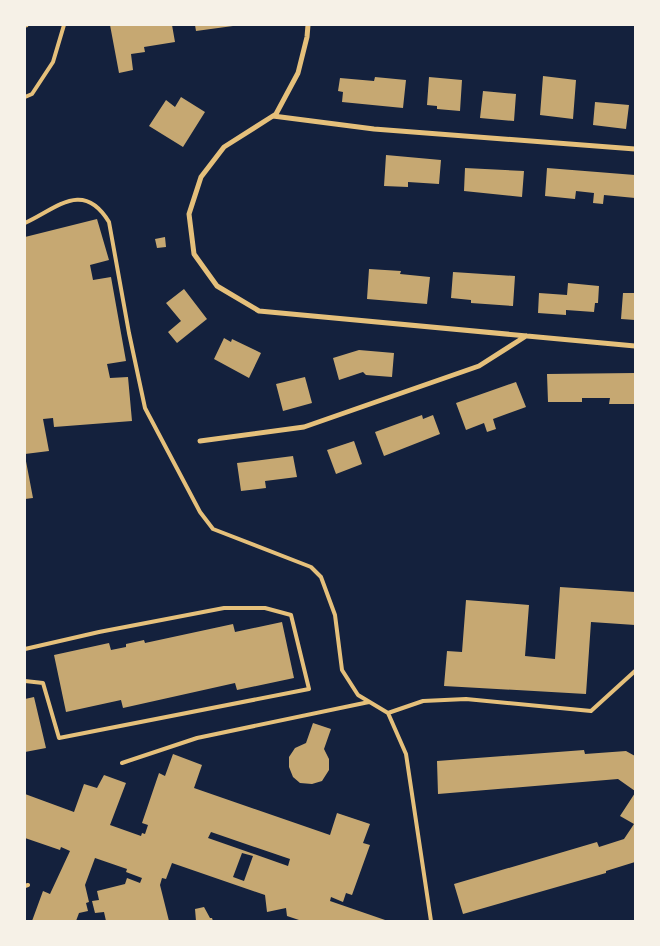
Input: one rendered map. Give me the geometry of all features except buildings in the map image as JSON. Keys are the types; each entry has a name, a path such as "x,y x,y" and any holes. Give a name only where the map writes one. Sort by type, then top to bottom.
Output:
{"street":[{"path":"308,25 298,73 276,114 224,147 201,177 189,214 194,254 217,286 259,311 635,346"},
{"path":"273,116 374,128 635,149"},
{"path":"200,441 304,427 479,366 526,336"}],"lane":[{"path":"25,97 32,94 52,62 64,25"},
{"path":"25,223 59,203 71,200 81,200 94,204 102,210 109,222 145,408 200,512 213,529 311,567 321,577 335,615 342,670 358,695 388,713 406,754 431,921"},
{"path":"25,649 99,632 224,608 265,608 291,615 309,688 59,738 43,683 25,681"},
{"path":"388,713 423,701 466,699 591,711 635,670"},
{"path":"122,763 197,738 369,702"}]}
